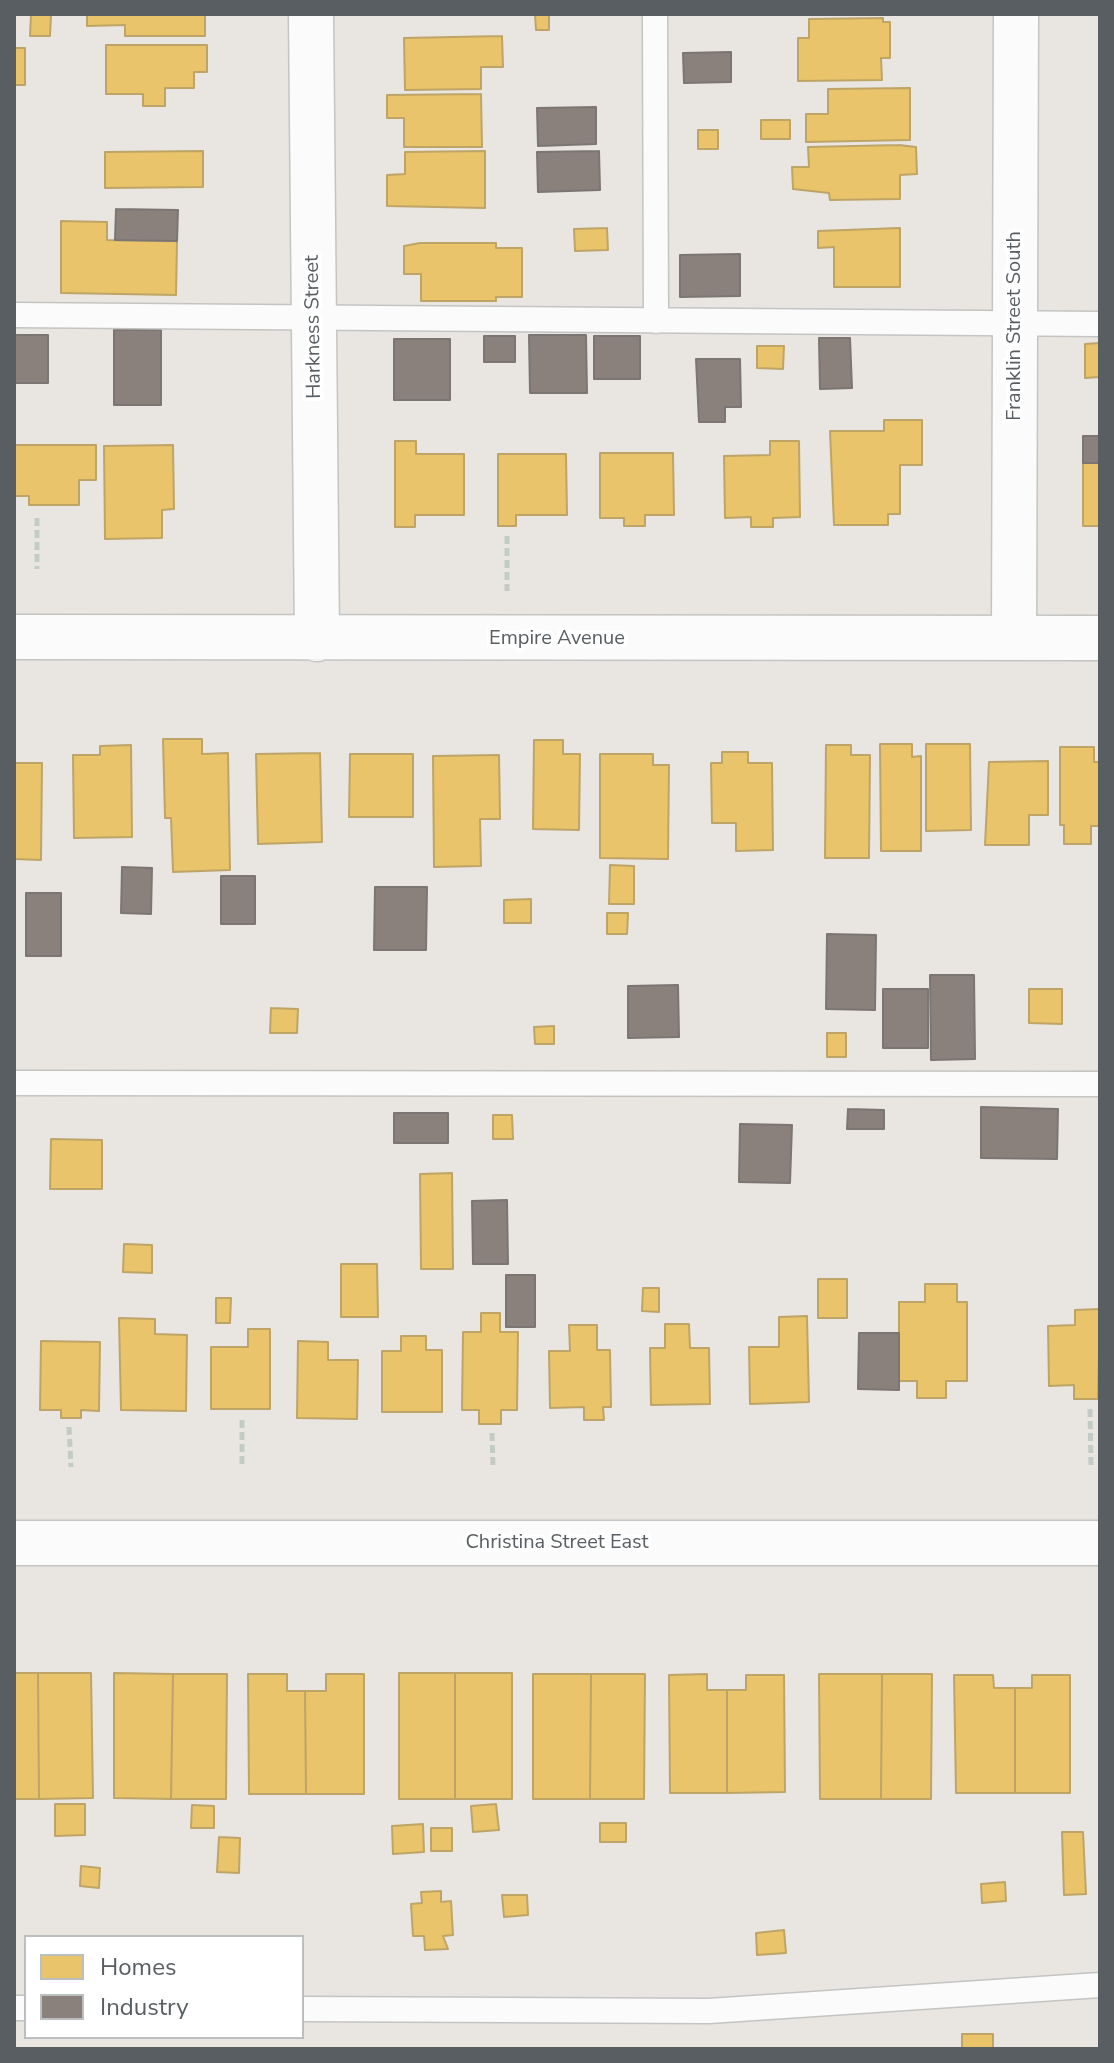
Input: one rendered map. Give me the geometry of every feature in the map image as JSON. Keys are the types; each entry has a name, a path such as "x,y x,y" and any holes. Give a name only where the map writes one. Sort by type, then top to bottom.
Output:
{"street":[{"name":"Harkness Street","path":"311,14 317,639"},
{"name":"Franklin Street South","path":"1014,638 1016,14"},
{"name":"Empire Avenue","path":"14,637 1100,638"},
{"name":"Christina Street East","path":"14,1543 1100,1543"}],"lane":[{"path":"655,14 656,321"},
{"path":"14,315 314,315 1100,324"},
{"path":"14,1083 1100,1084"},
{"path":"304,2009 709,2011 1100,1985"}],"path":[{"path":"37,518 37,569"},
{"path":"1090,1409 1091,1467"},
{"path":"242,1420 242,1467"},
{"path":"69,1427 71,1467"},
{"path":"492,1433 493,1467"}],"building: Homes":[{"path":"31,14 51,15 50,36 30,36"},
{"path":"87,14 205,14 205,36 125,36 125,25 87,26"},
{"path":"535,14 549,14 549,30 536,30"},
{"path":"883,18 883,22 890,22 890,58 881,58 882,80 798,81 798,38 809,38 809,19"},
{"path":"502,36 503,67 481,67 481,89 405,90 404,38"},
{"path":"106,45 207,45 207,72 194,72 194,88 165,88 165,106 143,106 143,94 106,94"},
{"path":"14,48 25,48 25,85 14,85"},
{"path":"910,88 910,140 806,142 806,114 828,114 828,89"},
{"path":"481,94 482,147 404,147 404,118 387,118 387,95"},
{"path":"761,120 790,120 790,139 761,139"},
{"path":"698,130 718,130 718,149 698,149"},
{"path":"808,147 916,147 917,174 900,175 900,199 830,200 829,193 793,189 792,167 809,167"},
{"path":"203,151 203,187 105,188 105,152"},
{"path":"485,151 485,208 387,206 387,175 405,174 405,152"},
{"path":"61,221 107,222 107,240 177,241 176,295 61,293"},
{"path":"607,228 608,250 575,251 574,229"},
{"path":"900,228 900,287 834,287 834,247 818,248 818,231"},
{"path":"420,243 496,243 496,248 522,248 522,297 496,297 496,301 421,301 421,274 404,274 404,246"},
{"path":"1100,343 1100,377 1085,378 1085,344"},
{"path":"757,346 784,346 783,369 757,368"},
{"path":"884,420 922,420 922,465 900,465 900,514 888,514 888,525 834,525 830,431 884,431"},
{"path":"395,441 416,441 416,454 464,454 464,515 415,515 415,527 395,527"},
{"path":"770,441 799,441 800,517 773,518 773,527 751,527 751,517 725,518 724,456 770,455"},
{"path":"14,445 96,445 96,480 79,480 79,505 29,505 29,496 14,496"},
{"path":"173,445 174,509 162,510 162,538 105,539 104,446"},
{"path":"600,453 673,453 674,515 645,515 645,526 624,526 624,518 600,518"},
{"path":"498,454 566,454 567,515 516,515 516,526 498,526"},
{"path":"1083,463 1100,463 1100,526 1083,526"},
{"path":"163,739 202,739 202,754 228,753 230,870 173,872 171,818 165,818"},
{"path":"534,740 563,740 563,754 580,754 579,830 533,829"},
{"path":"880,744 912,744 912,757 921,756 921,851 881,851"},
{"path":"926,744 970,744 971,830 926,831"},
{"path":"131,745 132,837 74,838 73,755 100,755 100,746"},
{"path":"826,745 851,745 851,755 870,755 869,858 825,858"},
{"path":"1060,747 1094,747 1094,762 1100,762 1100,826 1091,826 1091,844 1064,844 1064,825 1060,825"},
{"path":"14,752 15,763 42,763 41,860 14,859"},
{"path":"722,752 748,752 748,763 772,763 773,850 736,851 736,823 712,823 711,763 722,763"},
{"path":"320,753 322,842 258,844 256,754"},
{"path":"350,754 413,754 413,817 349,817"},
{"path":"600,754 653,754 653,765 669,765 668,859 600,858"},
{"path":"499,755 500,819 480,819 481,866 434,867 433,756"},
{"path":"1048,761 1048,815 1029,815 1029,845 985,845 989,762"},
{"path":"610,865 634,866 634,904 609,904"},
{"path":"531,899 531,923 504,923 504,900"},
{"path":"607,913 628,913 627,934 607,934"},
{"path":"1029,989 1062,989 1062,1024 1029,1023"},
{"path":"271,1008 298,1009 297,1033 270,1033"},
{"path":"554,1026 554,1044 535,1044 534,1027"},
{"path":"827,1033 846,1033 846,1057 827,1057"},
{"path":"493,1115 512,1115 513,1139 493,1139"},
{"path":"51,1139 102,1140 102,1189 50,1189"},
{"path":"452,1173 453,1269 421,1269 420,1174"},
{"path":"124,1244 152,1245 152,1273 123,1272"},
{"path":"341,1264 377,1264 378,1317 341,1317"},
{"path":"818,1279 847,1279 847,1318 818,1318"},
{"path":"925,1284 957,1284 957,1302 967,1302 967,1381 946,1381 946,1398 917,1398 917,1381 899,1381 899,1302 925,1302"},
{"path":"643,1288 659,1288 659,1312 642,1311"},
{"path":"216,1298 231,1298 230,1323 216,1323"},
{"path":"1100,1309 1098,1399 1074,1399 1074,1385 1049,1386 1048,1326 1075,1325 1075,1310"},
{"path":"481,1313 500,1313 500,1332 518,1332 517,1410 501,1410 501,1424 479,1424 479,1410 462,1410 463,1332 481,1332"},
{"path":"807,1316 809,1402 750,1404 749,1347 779,1347 779,1317"},
{"path":"119,1318 155,1319 155,1334 187,1335 186,1411 121,1410"},
{"path":"665,1324 689,1324 690,1348 709,1348 710,1404 651,1405 650,1348 665,1348"},
{"path":"569,1325 597,1325 597,1350 610,1350 611,1407 603,1407 604,1420 584,1420 584,1407 550,1408 549,1351 570,1351"},
{"path":"248,1329 270,1329 270,1409 211,1409 211,1347 248,1347"},
{"path":"401,1336 426,1336 426,1350 442,1350 442,1412 382,1412 382,1351 401,1351"},
{"path":"41,1341 100,1342 99,1411 81,1410 81,1418 61,1418 61,1410 40,1410"},
{"path":"298,1341 328,1342 328,1360 358,1360 357,1419 297,1418"},
{"path":"14,1673 38,1673 39,1799 14,1799"},
{"path":"38,1673 91,1673 93,1798 39,1799"},
{"path":"114,1673 173,1674 171,1799 114,1798"},
{"path":"399,1673 455,1673 455,1799 399,1799"},
{"path":"455,1673 512,1673 512,1799 455,1799"},
{"path":"173,1674 227,1674 226,1799 171,1799"},
{"path":"248,1674 287,1674 287,1691 305,1691 306,1794 249,1794"},
{"path":"326,1674 364,1674 364,1794 306,1794 305,1691 326,1691"},
{"path":"533,1674 591,1674 590,1799 533,1799"},
{"path":"591,1674 645,1674 644,1799 590,1799"},
{"path":"707,1674 707,1690 727,1690 727,1793 670,1793 669,1675"},
{"path":"819,1674 882,1674 881,1799 820,1799"},
{"path":"882,1674 932,1674 931,1799 881,1799"},
{"path":"746,1675 784,1675 785,1792 727,1793 727,1690 746,1690"},
{"path":"954,1675 993,1675 994,1688 1015,1688 1015,1793 956,1793"},
{"path":"1032,1675 1070,1675 1070,1793 1015,1793 1015,1688 1032,1688"},
{"path":"55,1804 85,1804 85,1835 55,1836"},
{"path":"496,1804 499,1830 473,1832 471,1806"},
{"path":"192,1805 214,1806 214,1828 191,1828"},
{"path":"600,1823 626,1823 626,1842 600,1842"},
{"path":"423,1824 424,1852 393,1854 392,1826"},
{"path":"431,1828 452,1828 452,1851 431,1851"},
{"path":"1062,1832 1083,1832 1086,1894 1064,1895"},
{"path":"219,1837 240,1838 239,1873 217,1872"},
{"path":"81,1866 100,1868 99,1888 80,1886"},
{"path":"1005,1882 1006,1901 982,1903 981,1884"},
{"path":"441,1891 441,1902 451,1901 453,1935 443,1936 448,1949 425,1950 424,1936 413,1936 411,1904 422,1903 421,1892"},
{"path":"502,1895 527,1895 528,1915 504,1917"},
{"path":"784,1930 786,1953 757,1955 756,1933"},
{"path":"962,2034 993,2034 993,2049 962,2049"}],"building: Industry":[{"path":"731,52 731,82 684,83 683,53"},
{"path":"596,107 596,144 538,146 537,108"},
{"path":"599,151 600,190 538,192 537,152"},
{"path":"116,209 178,210 177,241 115,240"},
{"path":"740,254 740,296 680,297 680,255"},
{"path":"114,330 161,330 161,405 114,405"},
{"path":"14,335 48,335 48,383 14,383"},
{"path":"529,335 586,335 587,393 530,393"},
{"path":"484,336 515,336 515,362 484,362"},
{"path":"594,336 640,336 640,379 594,379"},
{"path":"819,338 850,338 852,388 820,389"},
{"path":"394,339 450,339 450,400 394,400"},
{"path":"696,359 740,359 741,407 725,407 725,422 699,422"},
{"path":"1083,436 1100,436 1100,463 1083,463"},
{"path":"122,867 152,868 151,914 121,913"},
{"path":"221,876 255,876 255,924 221,924"},
{"path":"375,887 427,887 426,950 374,950"},
{"path":"26,893 61,893 61,956 26,956"},
{"path":"827,934 876,935 875,1010 826,1009"},
{"path":"930,975 974,975 975,1059 931,1060"},
{"path":"678,985 679,1037 628,1038 628,986"},
{"path":"883,989 928,989 928,1048 883,1048"},
{"path":"981,1107 1058,1109 1057,1159 981,1158"},
{"path":"848,1109 884,1110 884,1129 847,1129"},
{"path":"394,1113 448,1113 448,1143 394,1143"},
{"path":"740,1124 792,1125 790,1183 739,1182"},
{"path":"507,1200 508,1264 473,1264 472,1201"},
{"path":"506,1275 535,1275 535,1327 506,1327"},
{"path":"859,1333 899,1333 899,1390 858,1389"}]}
